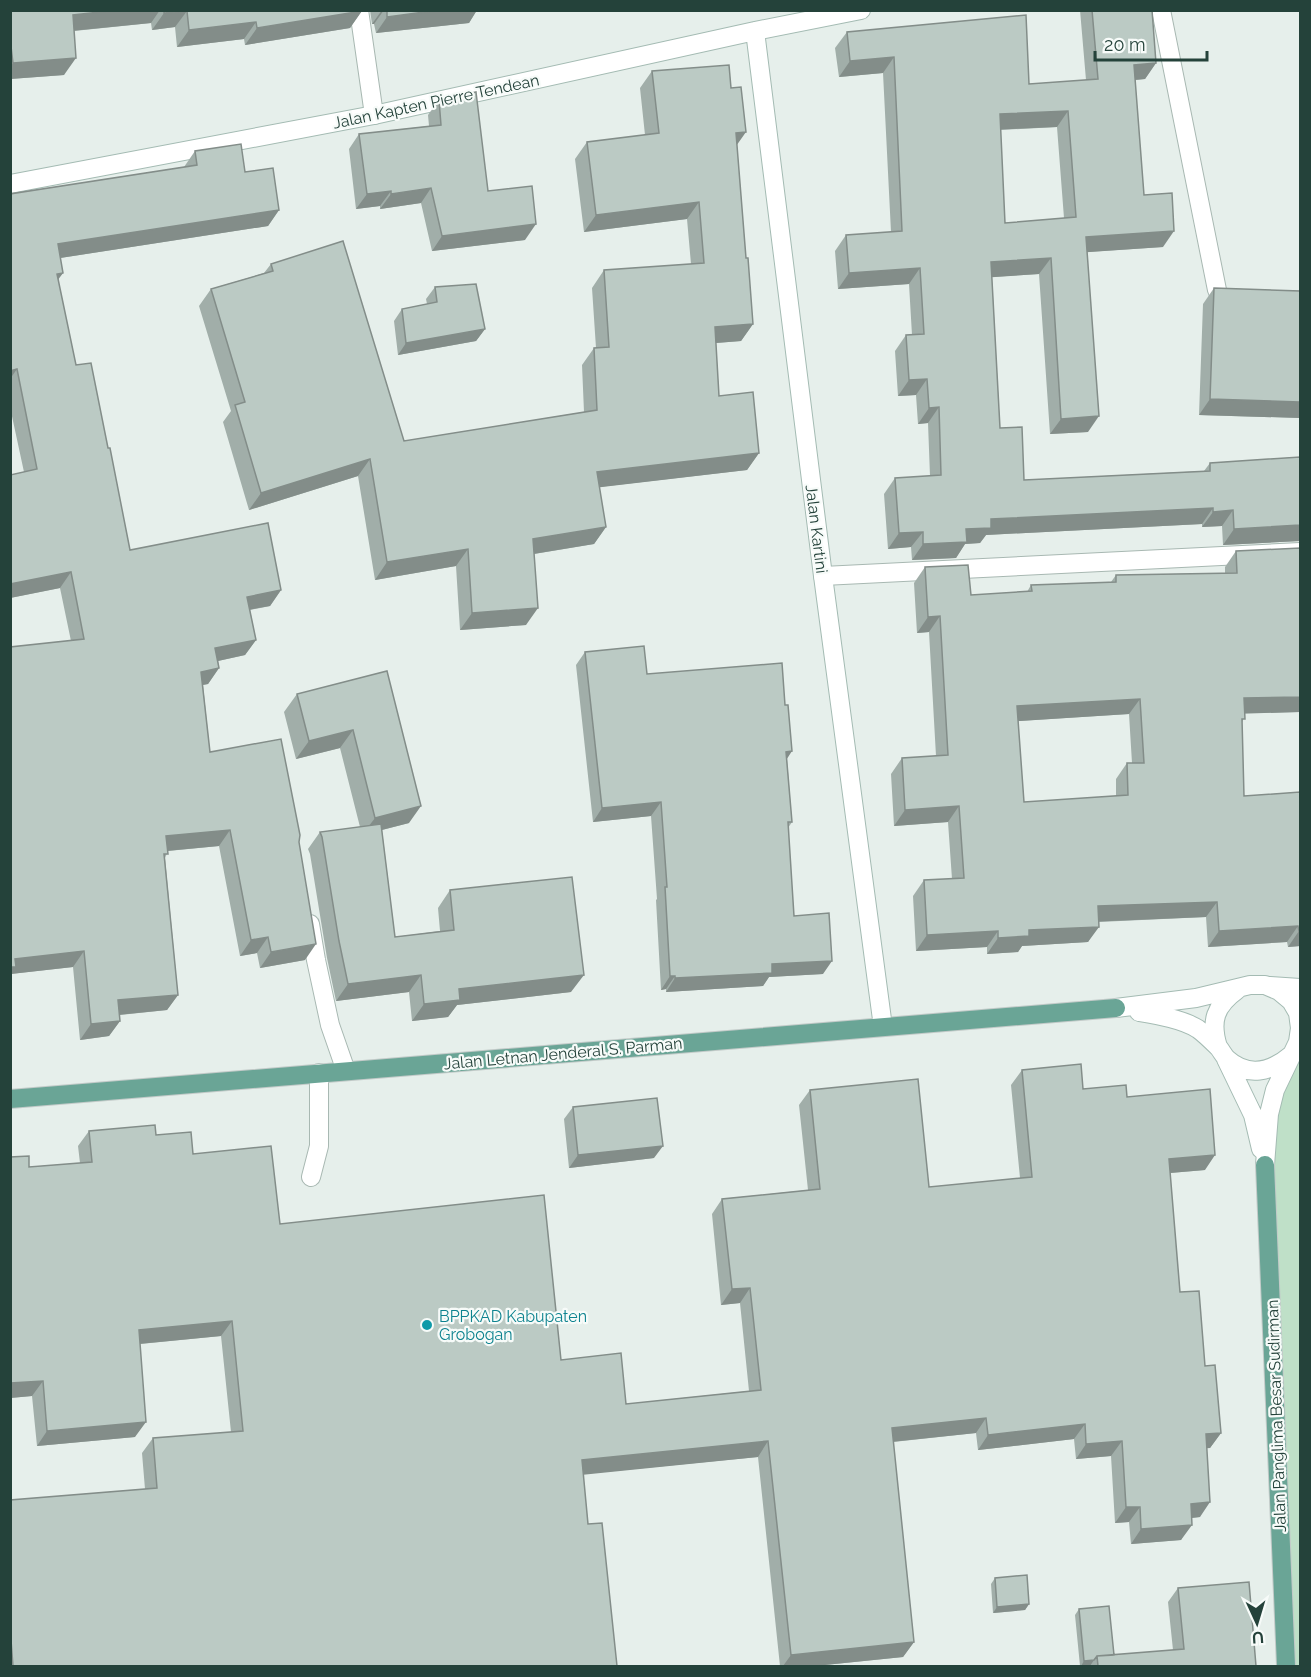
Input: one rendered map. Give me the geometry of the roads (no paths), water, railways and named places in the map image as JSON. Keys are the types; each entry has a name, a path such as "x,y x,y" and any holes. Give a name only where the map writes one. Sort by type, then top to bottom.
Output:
{"main road":[{"name":"Jalan Letnan Jenderal S. Parman","path":"10,1099 1116,1008"},
{"name":"Jalan Panglima Besar Sudirman","path":"1265,1165 1286,1666"}],"street":[{"path":"359,10 374,115"},
{"name":"Jalan Kapten Pierre Tendean","path":"10,184 374,115 755,31 861,10"},
{"path":"1161,10 1217,290"},
{"name":"Jalan Kartini","path":"755,31 823,576 883,1027"},
{"path":"823,576 1300,552"},
{"path":"306,902 330,1025 346,1071"},
{"path":"1265,1165 1253,1115 1214,1035 1214,1021 1218,1008 1238,989 1258,985 1300,988"},
{"path":"1116,1008 1196,998 1258,985 1279,991 1291,1000 1298,1013 1300,1028 1296,1046 1275,1090 1269,1114 1265,1165"},
{"path":"1116,1008 1166,1017 1197,1029 1238,1067 1252,1071 1266,1070 1280,1065 1296,1046"},
{"path":"311,1177 319,1146 319,1073"}],"place":[{"name":"BPPKAD Kabupaten Grobogan","path":"427,1325"}]}
